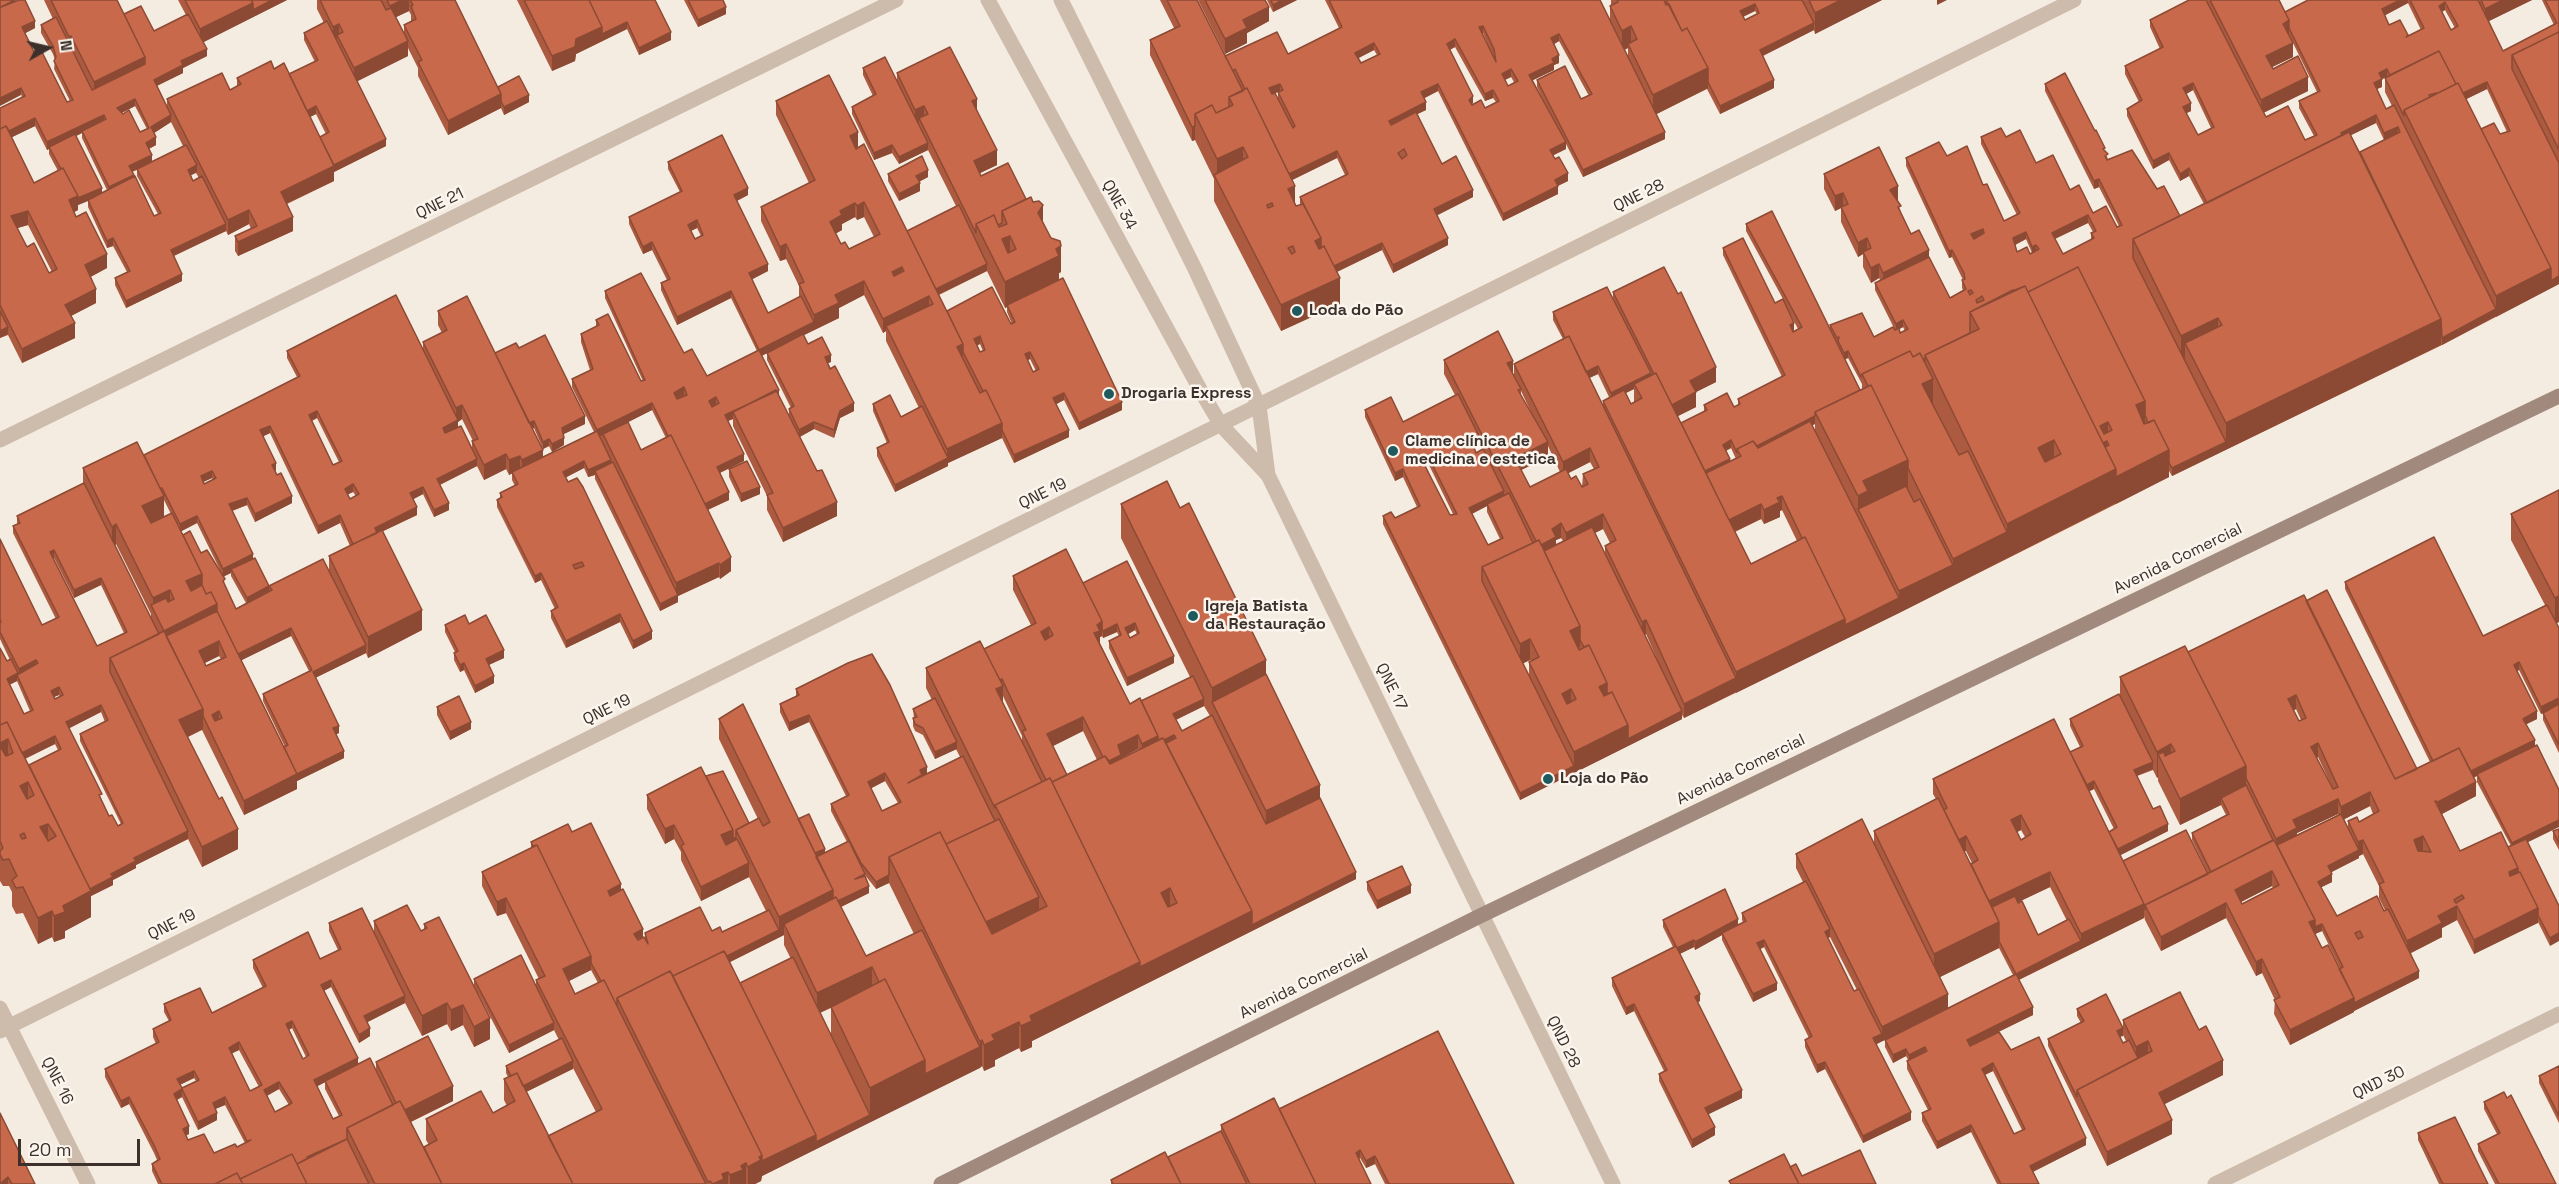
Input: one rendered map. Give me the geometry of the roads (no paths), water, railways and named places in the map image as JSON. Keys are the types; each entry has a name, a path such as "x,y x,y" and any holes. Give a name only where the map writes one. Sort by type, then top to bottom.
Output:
{"main road":[{"name":"Avenida Comercial","path":"941,1184 1480,916 2559,396"}],"street":[{"name":"QNE 21","path":"0,440 896,0"},
{"name":"QNE 34","path":"988,0 1170,336 1221,425"},
{"path":"1061,0 1195,269 1258,405"},
{"name":"QNE 28","path":"1221,425 2074,0"},
{"name":"QNE 17","path":"1258,405 1268,475 1480,916"},
{"name":"QNE 17","path":"1221,425 1268,475"},
{"name":"QNE 19","path":"4,1028 1221,425"},
{"name":"QND 28","path":"1480,916 1613,1184"},
{"name":"QNE 16","path":"0,1008 4,1028 88,1184"},
{"name":"QND 30","path":"2214,1184 2559,1014"}],"place":[{"name":"Loda do Pão","path":"1297,311"},
{"name":"Drogaria Express","path":"1109,394"},
{"name":"Clame clínica de medicina e estetica","path":"1393,451"},
{"name":"Igreja Batista da Restauração","path":"1193,616"},
{"name":"Loja do Pão","path":"1548,779"}]}
